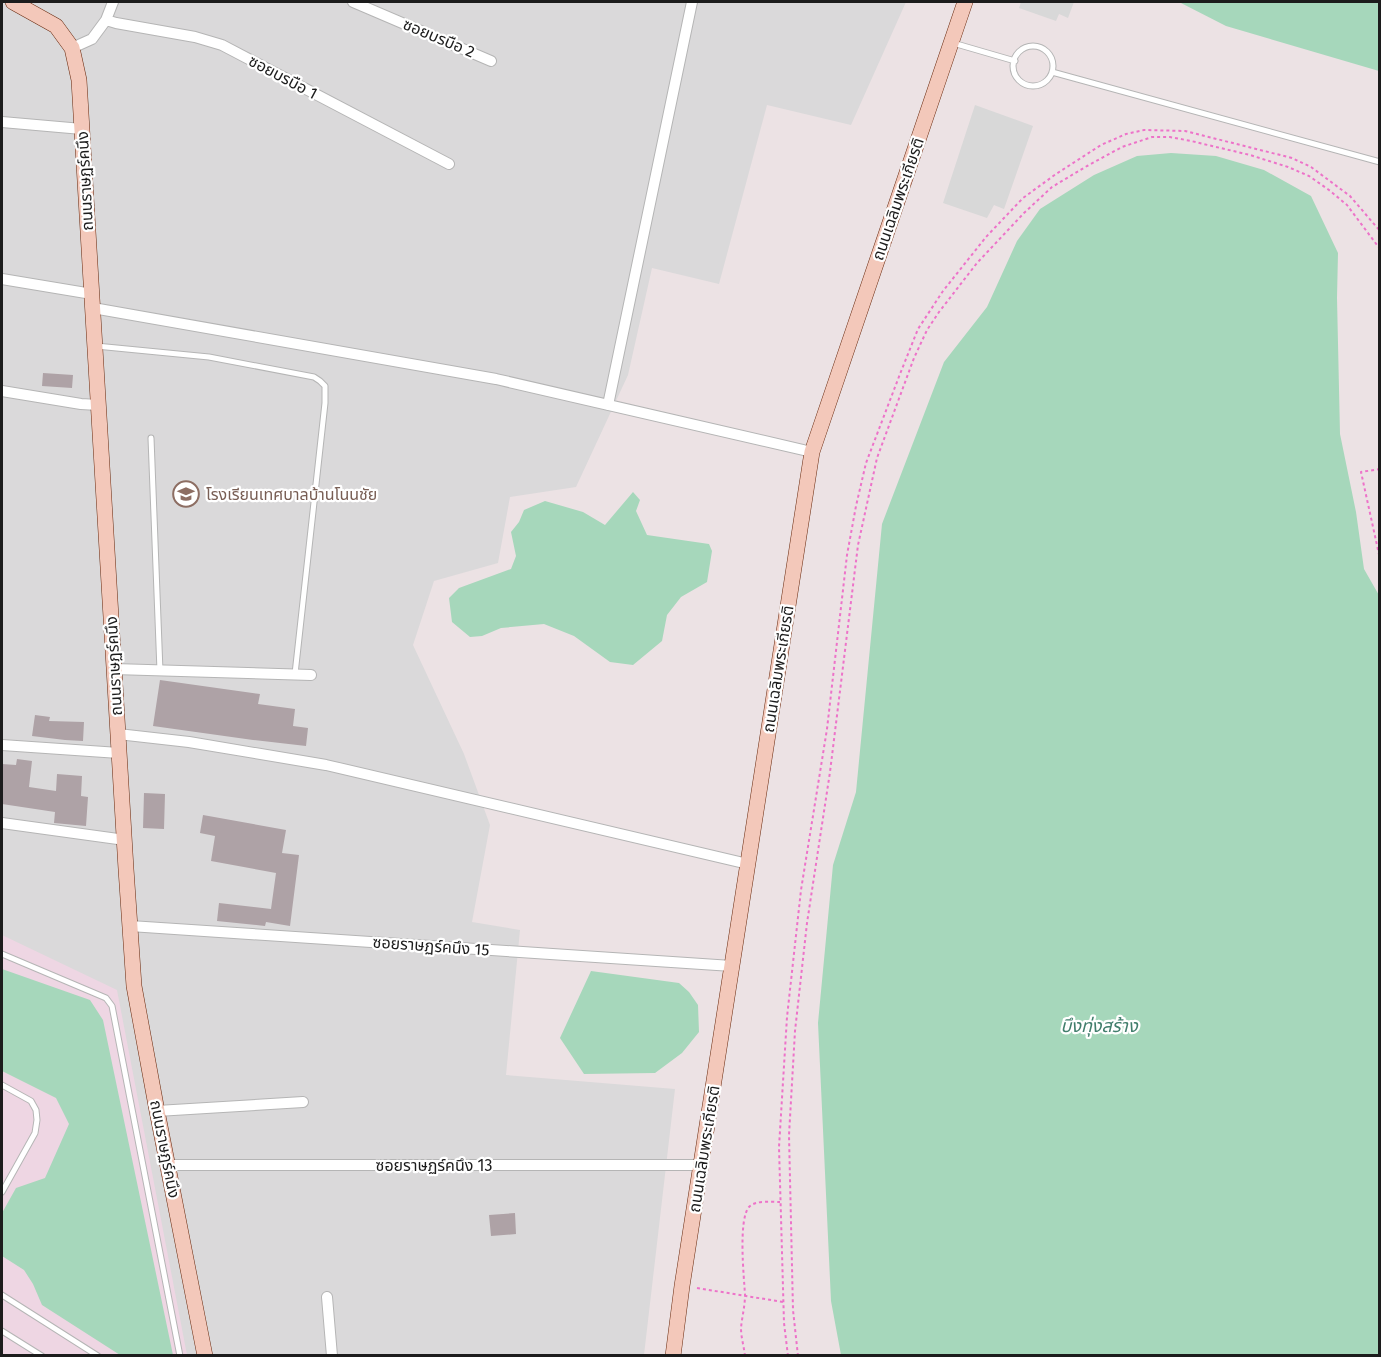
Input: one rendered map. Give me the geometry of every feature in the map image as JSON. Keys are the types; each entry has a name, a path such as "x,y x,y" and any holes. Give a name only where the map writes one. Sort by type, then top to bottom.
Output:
{"street":[{"name":"ถนนราษฏร์คนึง","path":"13,2 56,26 72,48 79,80 124,840 135,986 167,1165 205,1356"},
{"path":"72,48 92,39 106,20 113,2"},
{"name":"ซอยบรบือ 2","path":"353,2 491,61"},
{"path":"608,405 692,2"},
{"name":"ถนนเฉลิมพระเกียรติ","path":"673,1356 812,452 965,2"},
{"name":"ซอยบรบือ 1","path":"106,20 195,36 222,45 449,164"},
{"path":"2,122 82,129"},
{"path":"2,279 92,301 496,379 812,452"},
{"path":"2,391 98,405"},
{"path":"114,669 311,675"},
{"path":"118,734 189,742 326,765 748,864"},
{"path":"2,745 119,753"},
{"path":"2,824 124,840"},
{"name":"ซอยราษฏร์คนึง 15","path":"130,926 732,966"},
{"path":"157,1111 303,1102"},
{"name":"ซอยราษฏร์คนึง 13","path":"167,1165 701,1165"},
{"path":"327,1297 332,1356"}],"lane":[{"path":"951,43 1015,61"},
{"path":"1036,47 1051,58 1052,72 1046,82 1040,85 1028,85 1022,83 1015,73 1015,61 1023,50 1036,47"},
{"path":"1052,72 1380,162"},
{"path":"95,345 209,357 314,377 325,386 325,404 295,676"},
{"path":"151,438 160,671"},
{"path":"2,954 106,998 112,1006 180,1356"},
{"path":"2,1085 31,1101 36,1110 37,1120 35,1133 2,1192"},
{"path":"2,1295 98,1356"},
{"path":"2,1331 39,1355"}],"path":[{"path":"788,1356 783,1302 779,1147 787,1017 801,890 827,729 847,555 856,506 866,463 918,329 950,282 986,237 1023,198 1101,145 1126,134 1144,130 1185,131 1292,158 1311,167 1350,196 1380,231"},
{"path":"798,1356 792,1287 789,1135 795,1031 807,922 830,772 864,509 891,415 927,330 977,263 1052,187 1122,147 1152,137 1170,137 1250,155 1309,176 1347,205 1380,249"},
{"path":"1380,469 1361,472 1380,559"},
{"path":"745,1356 741,1328 745,1296 743,1243 747,1209 756,1203 780,1202"},
{"path":"682,1286 783,1302"}],"shaded area":[{"path":"2,2 906,2 851,125 767,105 719,284 652,268 628,375 576,487 510,497 498,563 434,581 413,645 464,754 490,825 472,922 520,930 506,1075 675,1089 644,1355 2,1356"},
{"path":"1021,2 1074,2 1068,18 1059,14 1056,21 1019,8"},
{"path":"975,105 1033,126 1004,209 994,205 987,218 943,203"},
{"path":"2,935 117,990 187,1355 2,1356"}],"water":[{"path":"1179,2 1379,2 1379,71 1226,26"},
{"name":"บึงทุ่งสร้าง","path":"1171,153 1216,156 1264,170 1311,196 1338,253 1340,434 1356,512 1364,569 1380,597 1379,1355 841,1355 831,1301 818,1023 833,865 856,792 882,524 944,362 987,307 1017,241 1040,209 1094,175 1137,156"},
{"path":"633,492 640,500 636,511 647,535 709,544 712,551 707,582 681,597 667,615 662,641 633,665 610,662 574,636 544,624 501,628 482,636 470,637 452,622 449,598 459,588 511,569 516,556 511,532 519,522 524,510 545,501 583,512 605,525"},
{"path":"2,969 90,1000 103,1020 173,1355 120,1355 42,1305 24,1270 2,1256 2,1213 16,1188 45,1178 69,1124 56,1098 2,1071"},
{"path":"591,971 679,983 698,1005 699,1032 682,1053 655,1073 584,1074 560,1038"}],"building":[{"path":"43,373 73,375 72,388 42,386"},
{"path":"160,680 260,694 258,704 295,709 293,726 308,728 306,746 153,726"},
{"path":"35,715 50,717 49,721 84,722 83,741 32,736"},
{"path":"17,759 32,761 29,787 56,791 57,774 82,776 81,796 88,797 86,826 54,823 55,812 2,804 2,764 16,765"},
{"path":"144,793 165,794 164,829 143,828"},
{"path":"203,815 286,830 282,853 299,855 290,926 266,922 265,926 217,921 219,903 271,909 276,873 211,861 215,836 200,833"},
{"path":"515,1213 516,1234 491,1236 489,1215"}],"place":[{"name":"โรงเรียนเทศบาลบ้านโนนชัย","path":"186,494"}]}
